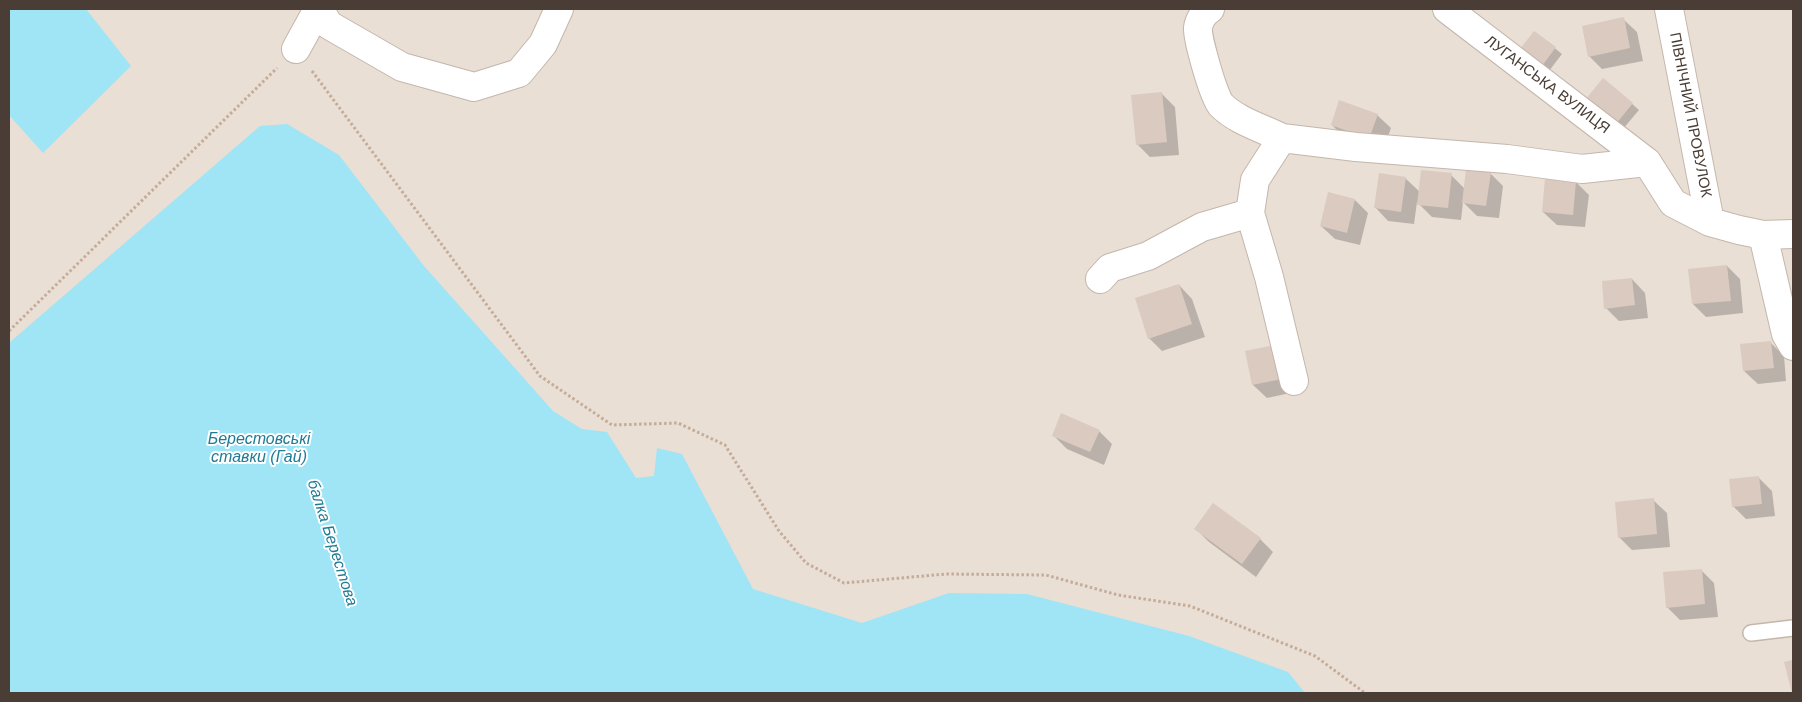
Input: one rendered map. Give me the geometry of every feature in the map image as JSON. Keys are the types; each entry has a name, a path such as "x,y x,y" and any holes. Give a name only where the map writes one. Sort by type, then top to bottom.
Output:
{"street":[{"path":"296,49 318,9 329,25 402,67 474,87 519,73 543,44 559,9"},
{"path":"1210,9 1205,12 1198,26 1199,43 1219,104 1234,115 1282,138 1356,147 1507,159 1582,170 1646,162"},
{"name":"ЛУГАНСЬКА ВУЛИЦЯ","path":"1447,9 1646,162 1673,202 1710,222 1739,230 1763,235 1793,234"},
{"name":"ПІВНІЧНИЙ ПРОВУЛОК","path":"1669,9 1710,222"},
{"path":"1282,138 1255,180 1250,213 1269,277 1294,381"},
{"path":"1100,280 1110,268 1148,256 1202,227 1250,213"},
{"path":"1763,235 1786,334 1793,346"}],"lane":[{"path":"1750,634 1793,628"}],"path":[{"path":"9,331 296,49 540,376 612,426 678,423 725,445 779,531 806,563 844,583 946,574 1046,575 1118,594 1190,606 1315,656 1365,693"}],"shaded area":[{"path":"9,9 1793,9 1793,693 9,693"}],"water":[{"path":"9,9 86,9 131,66 43,153 9,115"},
{"name":"Берестовські ставки (Гай)","path":"287,124 339,155 424,266 553,411 582,429 607,432 636,478 654,476 657,448 682,454 753,589 862,623 949,593 1027,594 1189,636 1288,672 1305,693 9,693 9,343 260,126"}],"building":[{"path":"1624,17 1630,48 1588,57 1582,26"},
{"path":"1534,31 1556,47 1542,66 1520,49"},
{"path":"1603,78 1633,103 1616,124 1586,99"},
{"path":"1162,92 1167,142 1136,145 1131,95"},
{"path":"1339,100 1378,114 1369,139 1331,125"},
{"path":"1466,169 1491,172 1486,206 1462,203"},
{"path":"1421,170 1452,173 1448,208 1417,205"},
{"path":"1379,173 1406,177 1401,212 1374,208"},
{"path":"1545,178 1576,181 1573,215 1542,212"},
{"path":"1328,192 1355,199 1347,233 1320,226"},
{"path":"1727,265 1731,301 1692,304 1688,269"},
{"path":"1632,278 1635,305 1604,309 1602,281"},
{"path":"1179,284 1192,324 1148,339 1135,298"},
{"path":"1771,341 1774,368 1743,371 1740,344"},
{"path":"1275,345 1282,379 1252,385 1245,351"},
{"path":"1061,413 1100,430 1090,452 1052,436"},
{"path":"1759,476 1762,504 1732,507 1729,479"},
{"path":"1654,498 1657,534 1618,538 1615,502"},
{"path":"1213,503 1261,538 1242,564 1194,529"},
{"path":"1702,569 1705,604 1666,608 1663,572"},
{"path":"1793,660 1793,693 1792,693 1784,662"}],"water label":[{"name":"балка Берестова","path":"332,543"}]}
